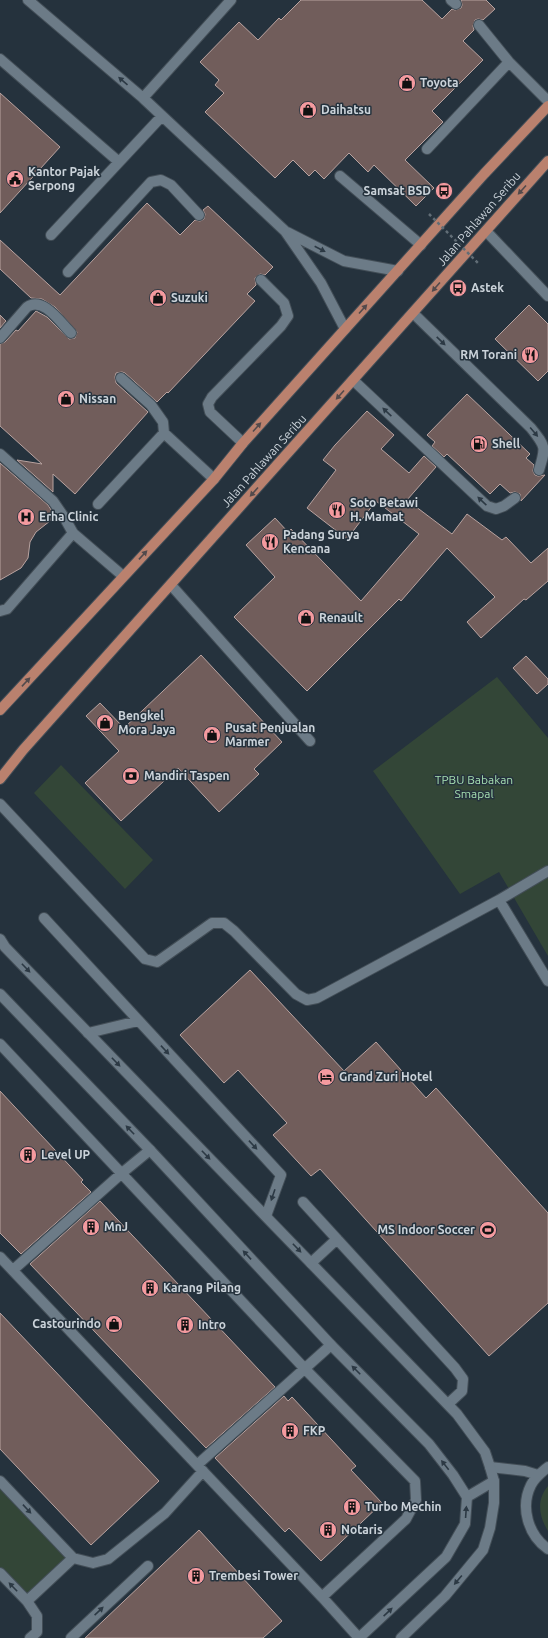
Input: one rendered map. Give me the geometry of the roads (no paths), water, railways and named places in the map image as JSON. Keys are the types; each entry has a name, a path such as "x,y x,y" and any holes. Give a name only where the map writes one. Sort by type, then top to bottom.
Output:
{"main road":[{"name":"Jalan Pahlawan Seribu","path":"0,710 214,478 243,443 484,174 548,106"},
{"name":"Jalan Pahlawan Seribu","path":"0,779 23,750 548,161"}],"street":[{"path":"28,0 143,98 285,231 321,283 345,329"},
{"path":"143,98 231,0"},
{"path":"479,25 509,62 548,101"},
{"path":"0,59 119,162"},
{"path":"427,149 509,62"},
{"path":"51,235 162,116"},
{"path":"340,176 421,246"},
{"path":"68,272 151,182 161,180 171,185 199,215"},
{"path":"285,231 344,261 398,271"},
{"path":"486,231 548,296"},
{"path":"243,443 210,412 208,404 212,396 281,326 288,316 284,303 261,280"},
{"path":"0,338 27,307 37,303 46,307 71,333"},
{"path":"413,313 531,428 540,439 545,451 539,470"},
{"path":"121,378 151,405 163,422 164,433 214,478"},
{"path":"353,380 487,506 496,509 504,506 515,498"},
{"path":"98,504 164,433"},
{"path":"0,454 53,501 73,533 123,576"},
{"path":"0,611 7,609 73,533"},
{"path":"171,585 310,741"},
{"path":"0,804 144,959 156,962 212,923 224,923 234,930 296,994 307,1000 317,998 499,900 548,871"},
{"path":"499,900 548,981"},
{"path":"44,918 281,1175 266,1216"},
{"path":"2,947 88,1033 448,1404 485,1452 494,1481 494,1503 490,1528 483,1550 445,1596 401,1638"},
{"path":"0,994 150,1150 331,1345 429,1444 467,1497 465,1524 446,1557 359,1638 0,1257"},
{"path":"88,1033 138,1021"},
{"path":"0,1044 305,1369 415,1481 416,1500 406,1519 322,1597"},
{"path":"12,1270 150,1150"},
{"path":"303,1202 455,1368 463,1379 462,1391 448,1404"},
{"path":"311,1263 337,1239"},
{"path":"0,1480 73,1558 93,1563 108,1559 165,1513 200,1468 331,1345"},
{"path":"490,1467 525,1471 538,1475"},
{"path":"548,1467 538,1475 531,1486 527,1497 526,1510 528,1522 534,1534 548,1549"},
{"path":"467,1497 494,1481"},
{"path":"27,1601 73,1558"},
{"path":"71,1638 148,1566"},
{"path":"0,1573 27,1601 37,1616 37,1632 30,1638"}],"place":[{"name":"Toyota","path":"407,83"},
{"name":"Daihatsu","path":"308,110"},
{"name":"Kantor Pajak Serpong","path":"15,179"},
{"name":"Samsat BSD","path":"444,191"},
{"name":"Astek","path":"458,288"},
{"name":"Suzuki","path":"158,298"},
{"name":"RM Torani","path":"530,355"},
{"name":"Nissan","path":"66,399"},
{"name":"Shell","path":"479,444"},
{"name":"Soto Betawi H. Mamat","path":"337,510"},
{"name":"Erha Clinic","path":"26,517"},
{"name":"Padang Surya Kencana","path":"270,542"},
{"name":"Renault","path":"306,618"},
{"name":"Bengkel Mora Jaya","path":"105,723"},
{"name":"Pusat Penjualan Marmer","path":"212,735"},
{"name":"Mandiri Taspen","path":"131,776"},
{"name":"Grand Zuri Hotel","path":"326,1077"},
{"name":"Level UP","path":"28,1155"},
{"name":"MnJ","path":"91,1227"},
{"name":"MS Indoor Soccer","path":"488,1230"},
{"name":"Karang Pilang","path":"150,1288"},
{"name":"Castourindo","path":"114,1324"},
{"name":"Intro","path":"185,1325"},
{"name":"FKP","path":"290,1431"},
{"name":"Turbo Mechin","path":"352,1507"},
{"name":"Notaris","path":"328,1530"},
{"name":"Trembesi Tower","path":"196,1576"}],"park label":[{"name":"TPBU Babakan Smapal","path":"474,787"}]}
